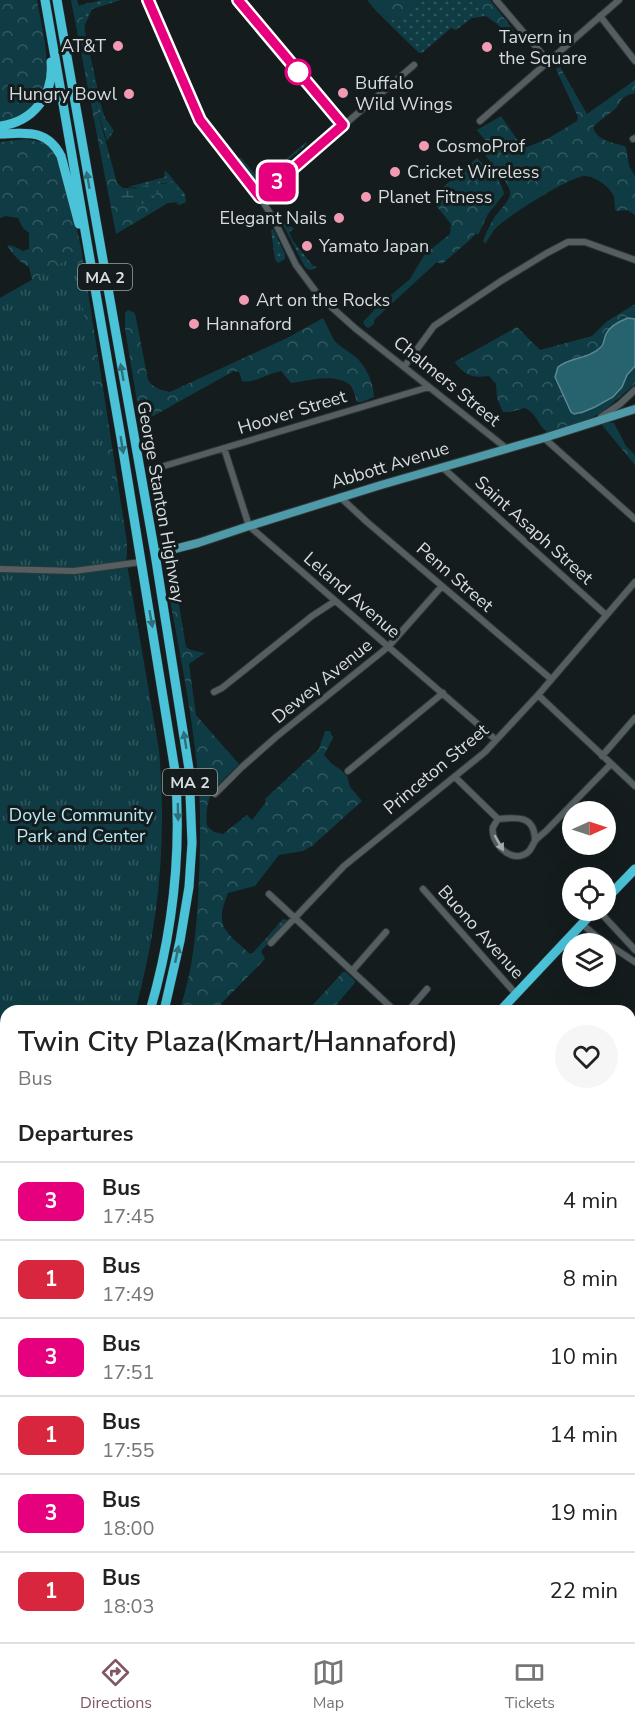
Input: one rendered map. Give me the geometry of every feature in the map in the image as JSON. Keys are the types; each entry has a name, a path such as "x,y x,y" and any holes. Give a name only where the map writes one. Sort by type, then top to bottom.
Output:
{"highway":[{"name":"George Stanton Highway","path":"45,0 172,745 178,822 177,870 165,953 152,1005"},
{"name":"George Stanton Highway","path":"57,0 155,554 187,751 192,843 186,912 165,1005"},
{"path":"0,126 12,124 28,116 46,94 52,68 48,15"},
{"path":"0,134 38,135 48,138 56,146 61,156 94,281"},
{"path":"616,888 635,868"},
{"path":"506,1005 585,921"}],"main road":[{"name":"Abbott Avenue","path":"155,554 544,438 635,408"}],"street":[{"name":"Chalmers Street","path":"148,0 200,120 260,197 296,264 319,296 506,448"},
{"path":"496,0 549,62"},
{"path":"480,121 619,0"},
{"path":"600,16 635,61"},
{"path":"260,197 414,65"},
{"path":"405,367 434,326 547,253 568,242 585,242 635,261"},
{"name":"Hoover Street","path":"164,466 429,387"},
{"path":"598,419 635,390"},
{"path":"544,438 635,519"},
{"path":"224,448 249,526"},
{"name":"Saint Asaph Street","path":"442,467 606,615"},
{"name":"Penn Street","path":"340,497 551,679"},
{"name":"Leland Avenue","path":"249,526 496,740"},
{"path":"0,569 74,571 141,562"},
{"name":"Princeton Street","path":"271,943 349,861 485,752 538,695 635,582"},
{"name":"Dewey Avenue","path":"215,794 276,737 388,646 442,586"},
{"path":"214,692 312,616 335,601"},
{"path":"348,771 443,693"},
{"path":"538,695 635,786"},
{"path":"602,756 635,718"},
{"path":"498,819 493,829 498,845 506,854 524,855 611,764"},
{"path":"455,777 498,819 525,820 534,828 536,840"},
{"name":"Buono Avenue","path":"423,889 516,994"},
{"path":"269,894 389,1005"},
{"path":"607,921 635,950"},
{"path":"582,924 635,962"},
{"path":"352,971 386,932"},
{"path":"413,1005 427,989"}],"green space":[{"path":"0,0 37,0 47,64 41,95 32,107 16,118 0,123"},
{"path":"71,0 77,0 79,6 81,5 97,109 117,183 123,188 135,188 124,191 159,186 153,184 173,183 181,200 168,203 116,234"},
{"path":"102,0 121,0 92,9 84,26 81,5"},
{"path":"367,0 425,0 396,21 378,13"},
{"path":"424,0 468,0 473,2 486,16 472,18 456,30 451,28 422,53 419,53 378,13 396,21"},
{"path":"468,0 490,0 523,44 519,44"},
{"path":"85,33 102,109 114,131 107,141 97,109"},
{"path":"560,67 587,114 635,80 635,93 623,99 616,108 593,127 602,139 626,147 629,166 635,176 635,215 627,210 616,211 614,197 606,186 585,176 566,182 525,206 496,228 486,243 483,242 495,217 507,202 510,191 502,176 482,151 489,145 477,130 501,116 521,145 527,147 547,139 577,121 578,117 556,69"},
{"path":"26,139 46,143 55,153 65,180 81,247 127,542 127,558 0,567 0,298 32,280 29,267 16,258 7,245 23,251 29,249 29,233 23,228 18,218 6,216 0,218 0,142"},
{"path":"306,142 307,144 272,173 271,181 264,186 256,184 237,160 240,157 257,176 261,174 266,176"},
{"path":"477,158 497,179 504,194 488,214 478,235 476,233 442,264 437,262 368,328 363,322 410,279 425,254 450,234 451,224 434,203 433,196"},
{"path":"166,171 185,194 186,202 179,205 176,203 180,202 173,183 128,187 165,177 164,172"},
{"path":"153,184 159,186 160,190 143,204 123,212 119,201 124,191"},
{"path":"287,221 294,229 289,232 293,241 314,267 317,266 314,269 309,270 305,267 282,223"},
{"path":"273,229 285,254 285,259 278,263 275,259 271,230"},
{"name":"Doyle Community Park and Center","path":"74,256 159,750 162,817 159,882 150,946 136,1005 0,1005 0,298"},
{"path":"635,304 635,319 632,318 607,333 600,347 589,355 561,365 622,387 627,375 635,366 635,384 602,412 549,433 525,408 503,412 497,398 496,384 489,376 470,375 455,363 517,327 540,350 592,336 606,322"},
{"path":"128,310 135,313 148,380 160,389 170,392 289,337 323,318 334,340 365,368 374,397 357,402 351,386 335,379 291,383 281,371 246,382 242,381 239,372 234,371 146,420 143,405 137,401 125,329 125,313"},
{"path":"607,422 614,423 626,446 635,455 635,465 602,425"},
{"path":"174,574 186,647 205,653 189,664 196,715 239,764 218,785 210,798 207,826 214,832 223,834 247,815 252,820 266,802 265,799 319,749 325,731 330,731 333,738 324,755 347,776 350,787 362,801 312,846 303,851 279,855 255,886 228,893 222,914 224,928 250,954 283,919 287,920 286,924 261,951 265,959 221,1005 181,1005 188,979 196,930 200,823 194,738 168,589 170,578"},
{"path":"343,972 355,981 336,1005 313,1005"}],"shaded area":[{"path":"628,318 635,319 635,366 613,397 595,407 574,414 555,377 558,367 596,351 602,346 610,329"}],"bus line":[{"name":"3","path":"148,0 200,120 260,197 343,125 238,0"}],"place":[{"name":"AT&T","path":"118,46"},
{"name":"Tavern in the Square","path":"487,47"},
{"name":"Buffalo Wild Wings","path":"343,93"},
{"name":"Hungry Bowl","path":"129,94"},
{"name":"CosmoProf","path":"424,146"},
{"name":"Cricket Wireless","path":"395,172"},
{"name":"Planet Fitness","path":"366,197"},
{"name":"Elegant Nails","path":"339,218"},
{"name":"Yamato Japan","path":"307,246"},
{"name":"Art on the Rocks","path":"244,300"},
{"name":"Hannaford","path":"194,324"}]}
